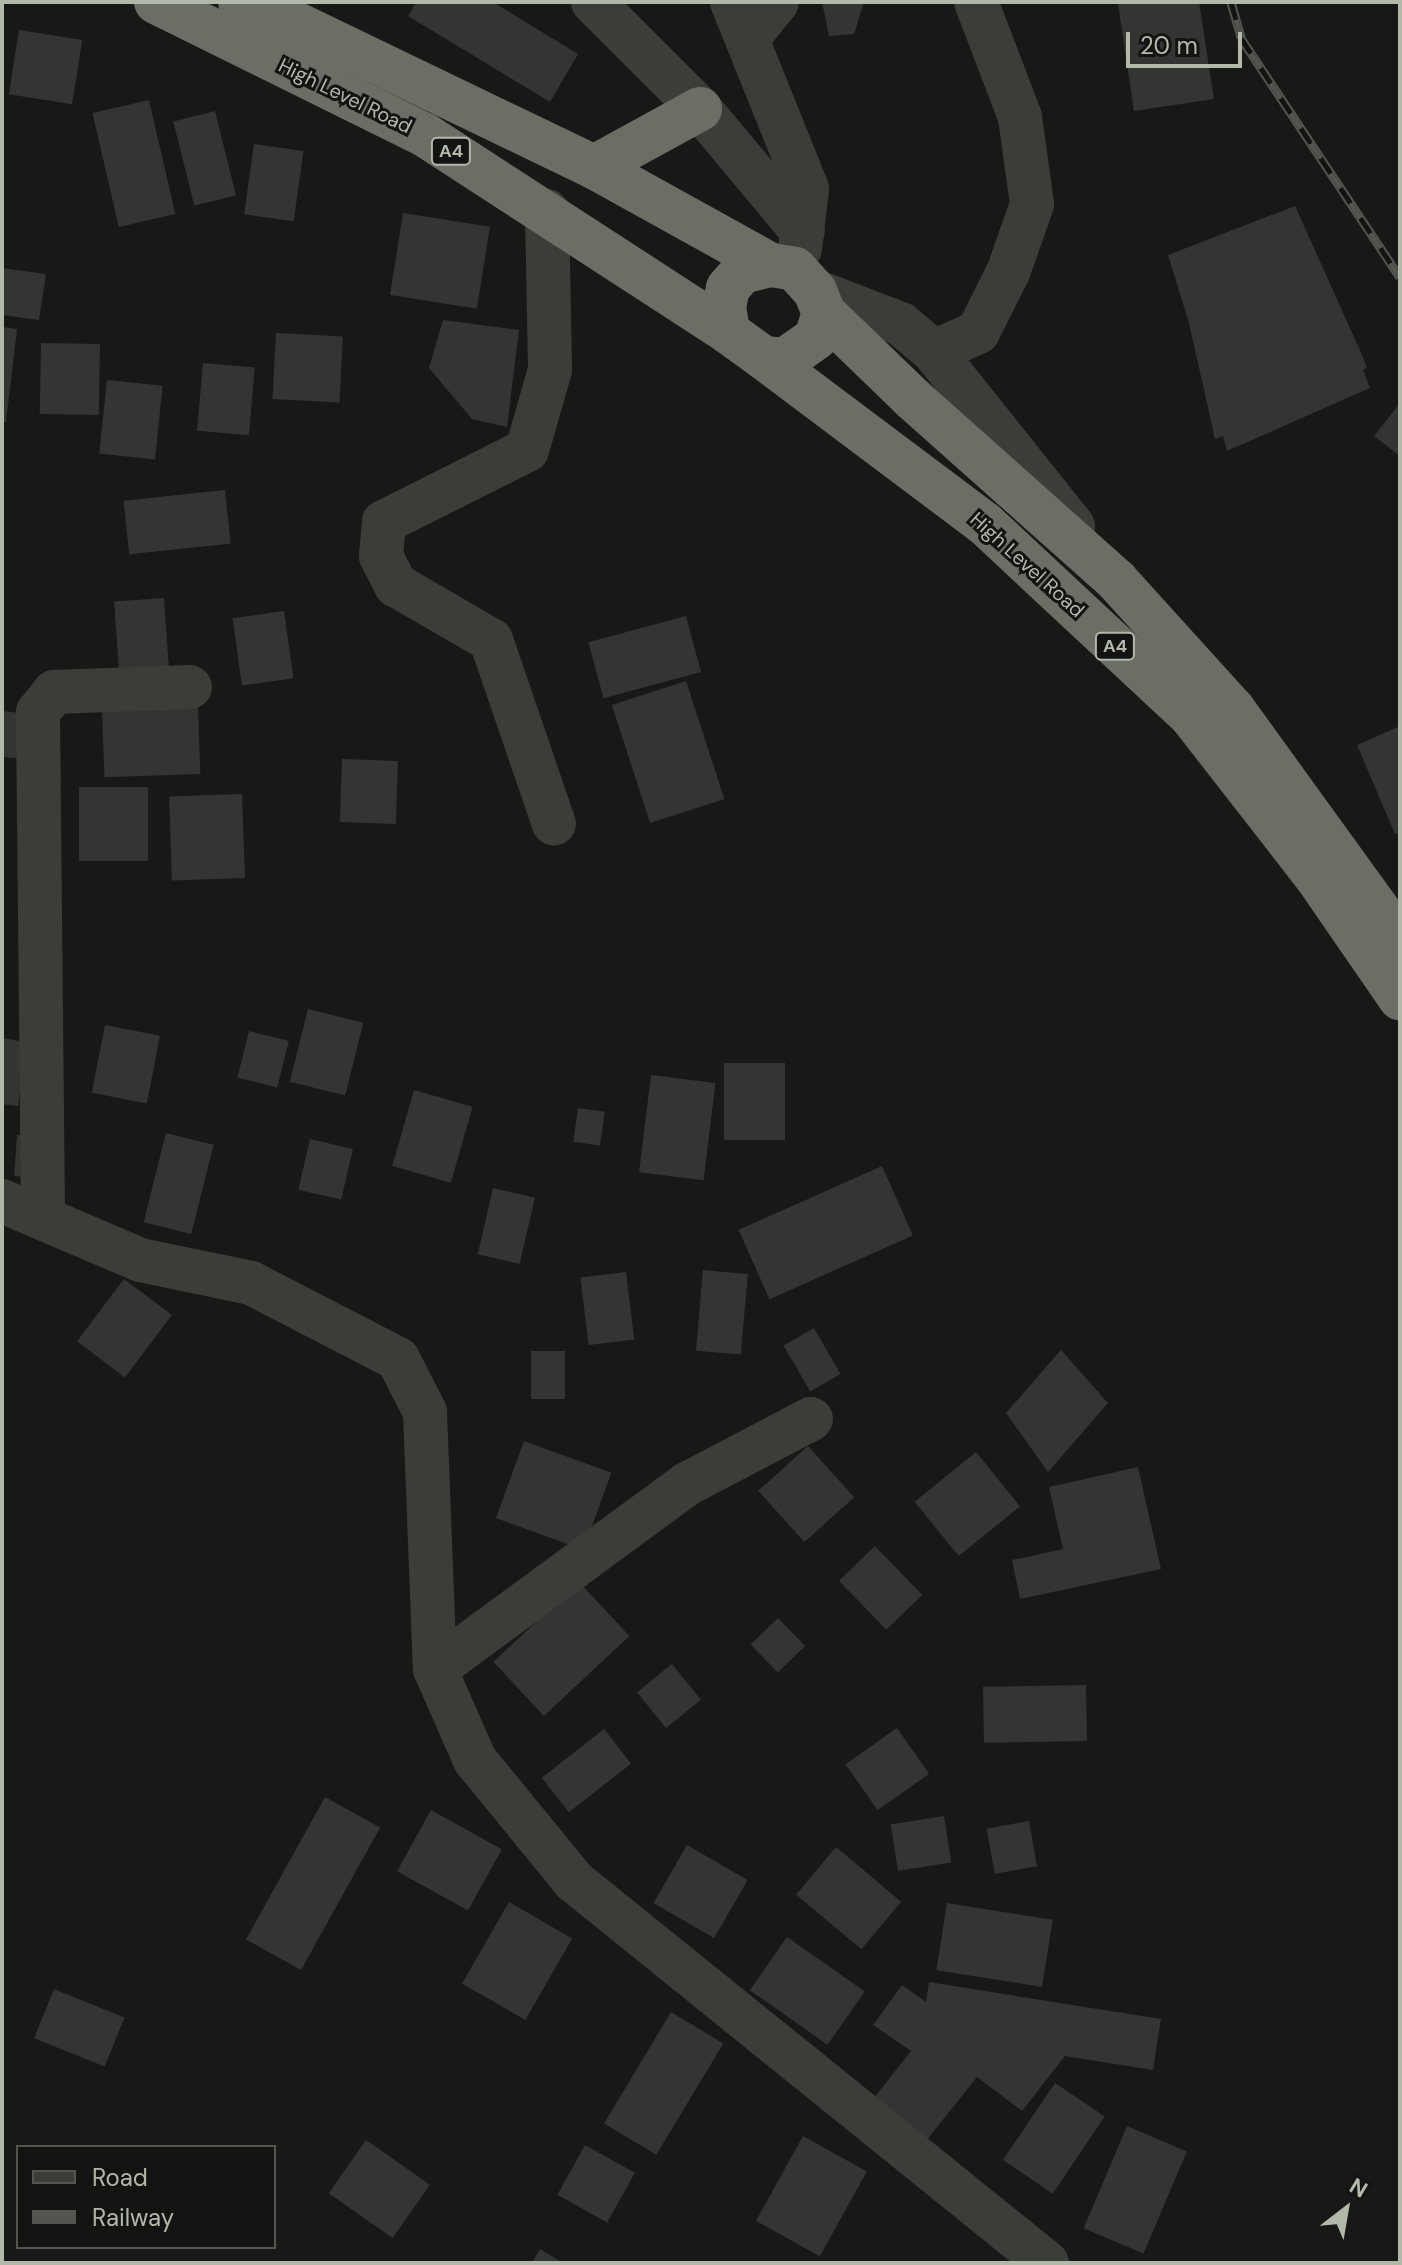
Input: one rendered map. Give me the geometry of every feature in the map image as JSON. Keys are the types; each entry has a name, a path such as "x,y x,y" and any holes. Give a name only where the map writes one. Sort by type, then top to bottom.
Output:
{"highway":[{"name":"High Level Road","path":"156,2 425,135 547,211 728,332"},
{"name":"A4","path":"240,2 272,12 594,167 802,274 913,399 1117,581 1233,709 1400,940"},
{"path":"594,167 700,109"},
{"path":"742,272 802,274 816,338 799,353 784,360 764,358 728,332 724,307 728,288 742,272"},
{"name":"High Level Road","path":"764,358 984,523 1191,716 1315,875 1400,998"}],"street":[{"path":"593,2 700,109 802,274 901,324 934,352 1117,581"},
{"path":"777,2 740,20 807,189 802,274"},
{"path":"934,352 978,332 1009,270 1032,204 1020,117 976,2"},
{"path":"547,211 550,370 527,450 384,522 381,556 396,585 491,640 554,824"},
{"path":"43,1216 38,712 54,692 190,687"},
{"path":"2,1201 140,1260 251,1283 398,1359 425,1412 435,1669 475,1760 574,1881 1047,2263"},
{"path":"435,1669 687,1484 811,1419"}],"building":[{"path":"416,2 493,2 578,54 550,102 408,16"},
{"path":"822,2 864,2 854,34 829,36"},
{"path":"1199,2 1214,99 1134,111 1118,4"},
{"path":"19,30 82,40 72,104 9,94"},
{"path":"149,100 175,214 119,227 92,113"},
{"path":"215,111 236,195 194,206 173,121"},
{"path":"254,144 304,151 294,221 244,214"},
{"path":"1295,206 1363,357 1367,368 1363,370 1370,388 1227,451 1223,436 1215,439 1189,323 1168,255"},
{"path":"403,213 490,227 477,309 390,295"},
{"path":"2,268 46,274 39,320 2,315"},
{"path":"443,320 519,330 507,427 472,419 429,368"},
{"path":"2,327 17,329 6,422 2,422"},
{"path":"276,333 343,337 339,402 273,399"},
{"path":"41,343 100,344 99,415 40,414"},
{"path":"203,363 255,368 249,435 197,431"},
{"path":"107,380 163,386 155,459 99,454"},
{"path":"1400,403 1400,456 1374,436"},
{"path":"225,490 231,544 129,554 124,501"},
{"path":"164,598 170,679 120,682 114,601"},
{"path":"284,611 293,678 242,686 233,618"},
{"path":"686,616 701,672 603,698 588,642"},
{"path":"686,681 724,799 650,823 612,705"},
{"path":"198,707 200,774 104,777 102,710"},
{"path":"2,711 30,714 25,759 2,757"},
{"path":"1400,726 1400,832 1395,834 1357,745"},
{"path":"342,759 398,761 396,824 340,822"},
{"path":"79,787 148,787 148,861 79,861"},
{"path":"242,794 245,878 172,880 169,797"},
{"path":"308,1009 363,1023 345,1096 290,1082"},
{"path":"105,1025 160,1036 147,1103 92,1093"},
{"path":"249,1031 289,1041 277,1087 237,1078"},
{"path":"2,1038 26,1042 18,1106 2,1104"},
{"path":"724,1063 785,1063 785,1140 724,1140"},
{"path":"651,1075 716,1083 704,1180 639,1172"},
{"path":"414,1090 473,1107 451,1183 392,1166"},
{"path":"578,1108 605,1112 600,1145 573,1142"},
{"path":"166,1133 214,1145 191,1234 144,1222"},
{"path":"17,1135 33,1136 30,1177 14,1176"},
{"path":"310,1139 353,1149 341,1200 298,1190"},
{"path":"882,1166 913,1235 769,1299 739,1230"},
{"path":"493,1188 535,1198 520,1264 478,1254"},
{"path":"703,1270 748,1274 741,1355 696,1351"},
{"path":"626,1272 634,1339 589,1345 580,1278"},
{"path":"124,1279 172,1315 125,1377 77,1341"},
{"path":"814,1328 841,1374 810,1391 784,1346"},
{"path":"1061,1350 1108,1403 1048,1472 1006,1413"},
{"path":"531,1351 565,1351 565,1399 531,1399"},
{"path":"524,1441 611,1473 583,1550 496,1518"},
{"path":"808,1446 854,1497 804,1542 758,1491"},
{"path":"976,1452 1020,1506 959,1556 915,1502"},
{"path":"1138,1467 1161,1569 1020,1599 1012,1560 1063,1549 1049,1487"},
{"path":"875,1546 922,1595 886,1630 839,1581"},
{"path":"579,1582 629,1636 544,1716 493,1662"},
{"path":"778,1618 805,1646 778,1672 751,1644"},
{"path":"672,1664 701,1700 666,1728 637,1692"},
{"path":"1086,1685 1087,1741 984,1743 983,1687"},
{"path":"897,1728 929,1774 878,1810 845,1764"},
{"path":"604,1729 631,1764 569,1812 542,1778"},
{"path":"325,1797 380,1828 301,1970 246,1940"},
{"path":"431,1810 502,1849 468,1910 397,1871"},
{"path":"944,1816 951,1862 898,1871 891,1824"},
{"path":"1029,1821 1037,1866 995,1874 987,1828"},
{"path":"687,1845 748,1880 714,1938 654,1903"},
{"path":"836,1847 901,1902 861,1949 796,1894"},
{"path":"509,1902 572,1938 525,2020 462,1983"},
{"path":"947,1903 1053,1920 1042,1987 936,1970"},
{"path":"787,1937 865,1991 828,2045 750,1990"},
{"path":"929,1982 1161,2019 1153,2070 1065,2056 1022,2111 977,2077 926,2141 873,2099 911,2051 873,2025 902,1985 926,2002"},
{"path":"54,1989 124,2017 105,2067 34,2038"},
{"path":"671,2012 723,2043 656,2155 604,2123"},
{"path":"1055,2083 1105,2117 1053,2194 1003,2160"},
{"path":"1127,2126 1187,2151 1143,2254 1084,2228"},
{"path":"803,2136 867,2171 820,2256 756,2221"},
{"path":"366,2140 430,2185 393,2238 329,2193"},
{"path":"585,2145 635,2173 607,2222 557,2195"},
{"path":"540,2249 563,2263 532,2263"}],"railway":[{"path":"1231,2 1241,38 1400,277"}]}
